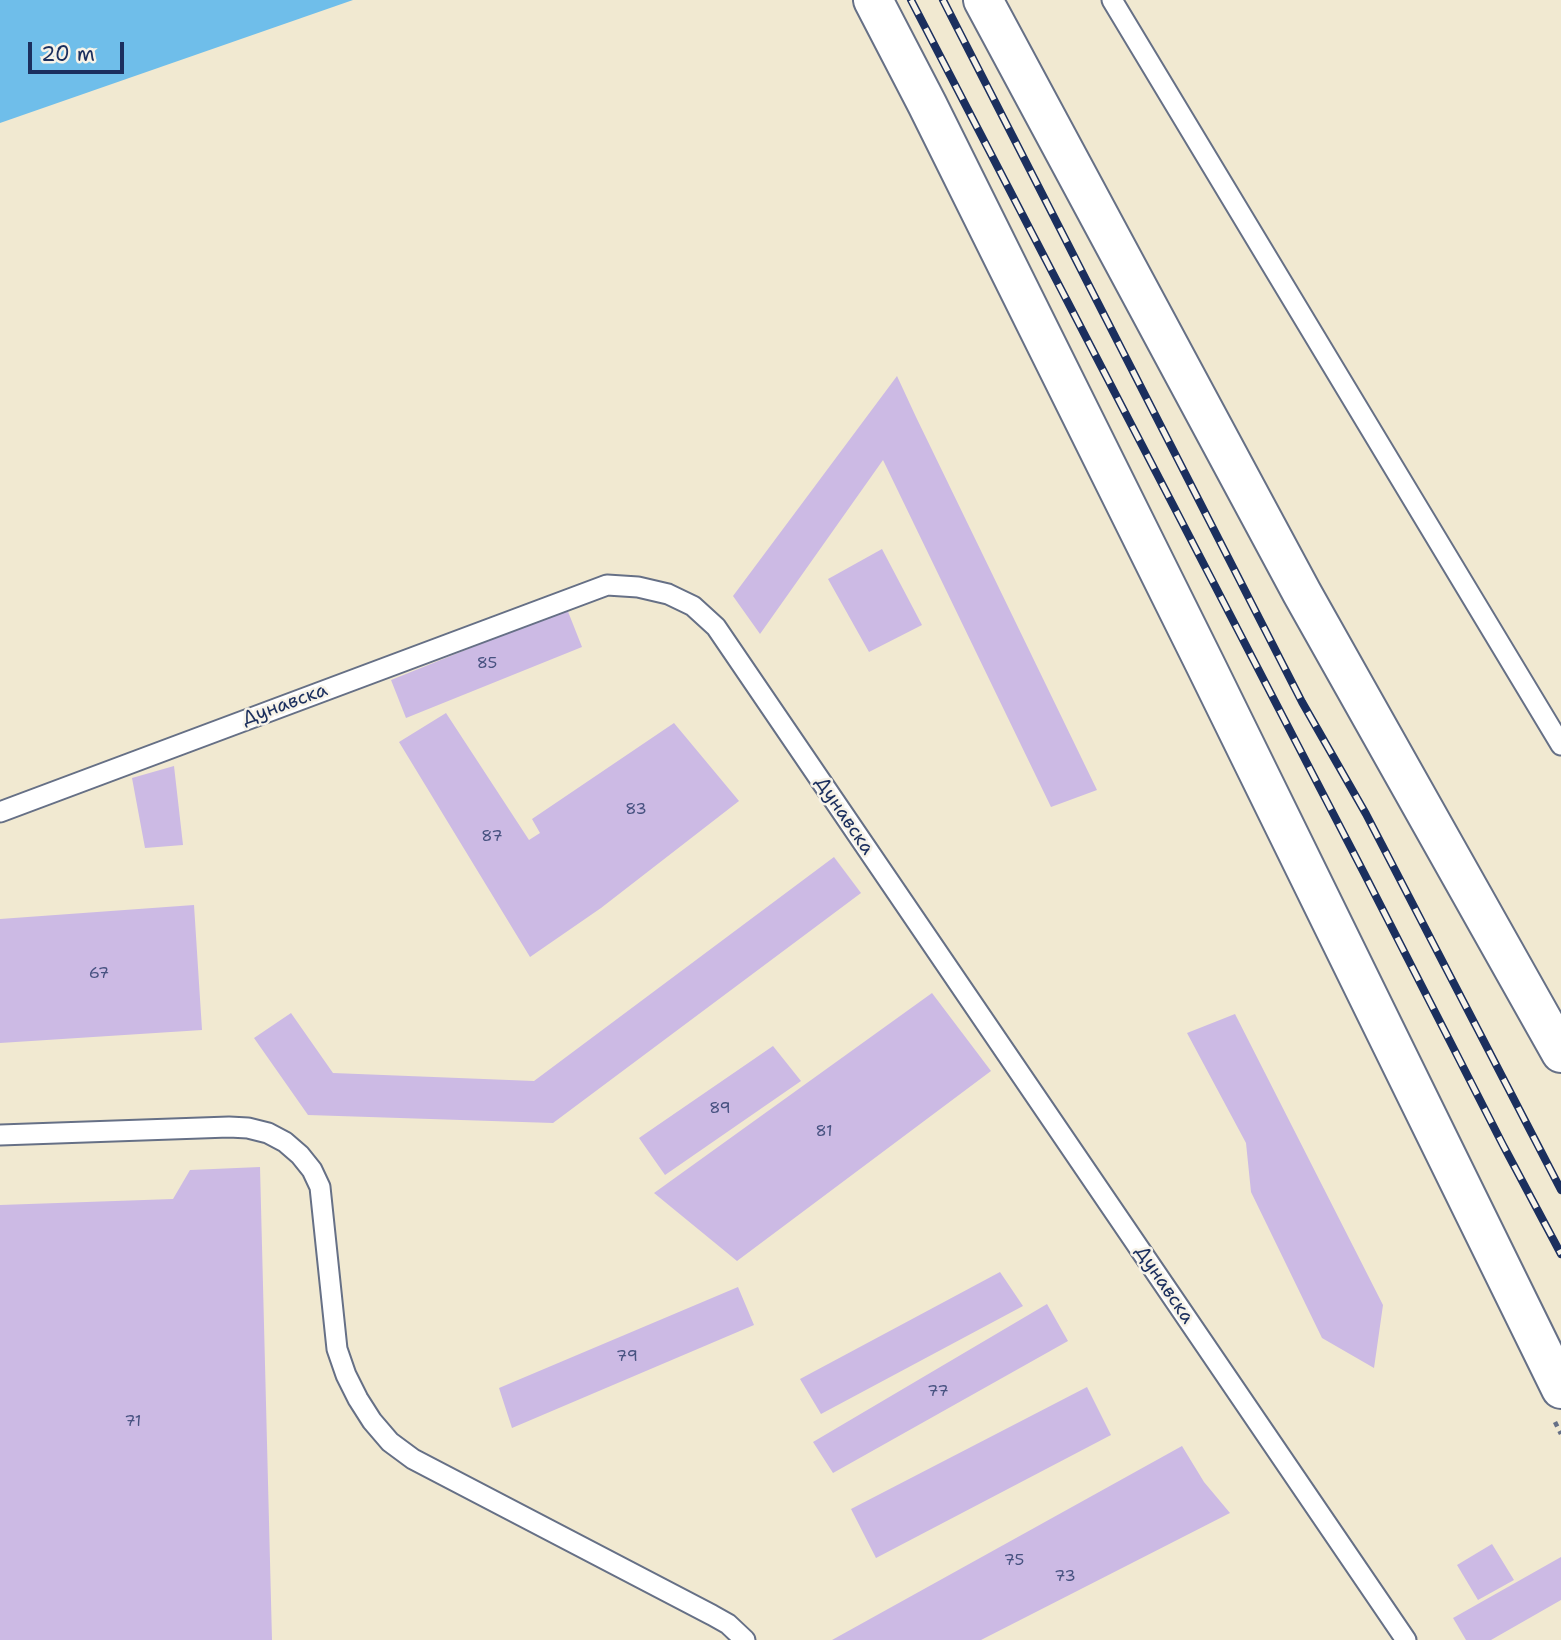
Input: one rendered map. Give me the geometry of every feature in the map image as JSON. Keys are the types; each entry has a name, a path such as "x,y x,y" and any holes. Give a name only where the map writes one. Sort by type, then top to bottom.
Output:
{"main road":[{"path":"873,0 1199,652 1561,1389"},
{"path":"983,0 1302,593 1561,1052"}],"lane":[{"path":"1112,0 1561,745"},
{"path":"1130,0 1138,41"},
{"name":"Дунавска","path":"0,812 607,585 638,587 668,594 693,606 716,627 1406,1640"},
{"path":"0,1135 229,1127 268,1133 285,1142 312,1170 320,1187 337,1349 346,1375 372,1421 390,1442 413,1459 712,1615 728,1624 745,1640"}],"water":[{"path":"0,0 353,0 0,123"}],"building":[{"path":"897,376 1097,790 1051,807 883,460 760,634 733,596"},
{"path":"882,549 922,625 869,652 828,579"},
{"path":"567,609 582,647 406,718 391,680"},
{"path":"446,713 529,840 540,833 532,819 674,723 739,801 601,908 530,957 399,742"},
{"path":"174,766 183,845 145,848 132,778"},
{"path":"834,857 861,893 553,1123 308,1115 254,1038 291,1013 333,1073 534,1081"},
{"path":"194,905 202,1030 0,1043 0,919"},
{"path":"932,993 991,1071 737,1261 654,1193"},
{"path":"1235,1014 1383,1305 1374,1368 1322,1338 1251,1192 1246,1143 1187,1033"},
{"path":"773,1046 801,1081 665,1175 639,1138"},
{"path":"260,1167 272,1640 0,1640 0,1205 173,1199 190,1170"},
{"path":"1000,1272 1023,1306 821,1414 800,1379"},
{"path":"738,1287 754,1325 512,1428 499,1388"},
{"path":"1047,1304 1068,1341 833,1473 813,1442"},
{"path":"1087,1387 1111,1435 876,1558 851,1509"},
{"path":"1182,1446 1204,1482 1230,1513 981,1640 832,1640"},
{"path":"1492,1544 1514,1580 1478,1600 1457,1565"},
{"path":"1561,1557 1561,1600 1491,1640 1466,1640 1453,1618"}],"railway":[{"path":"911,0 1561,1254"},
{"path":"943,0 1302,702 1366,814 1561,1190"}]}
